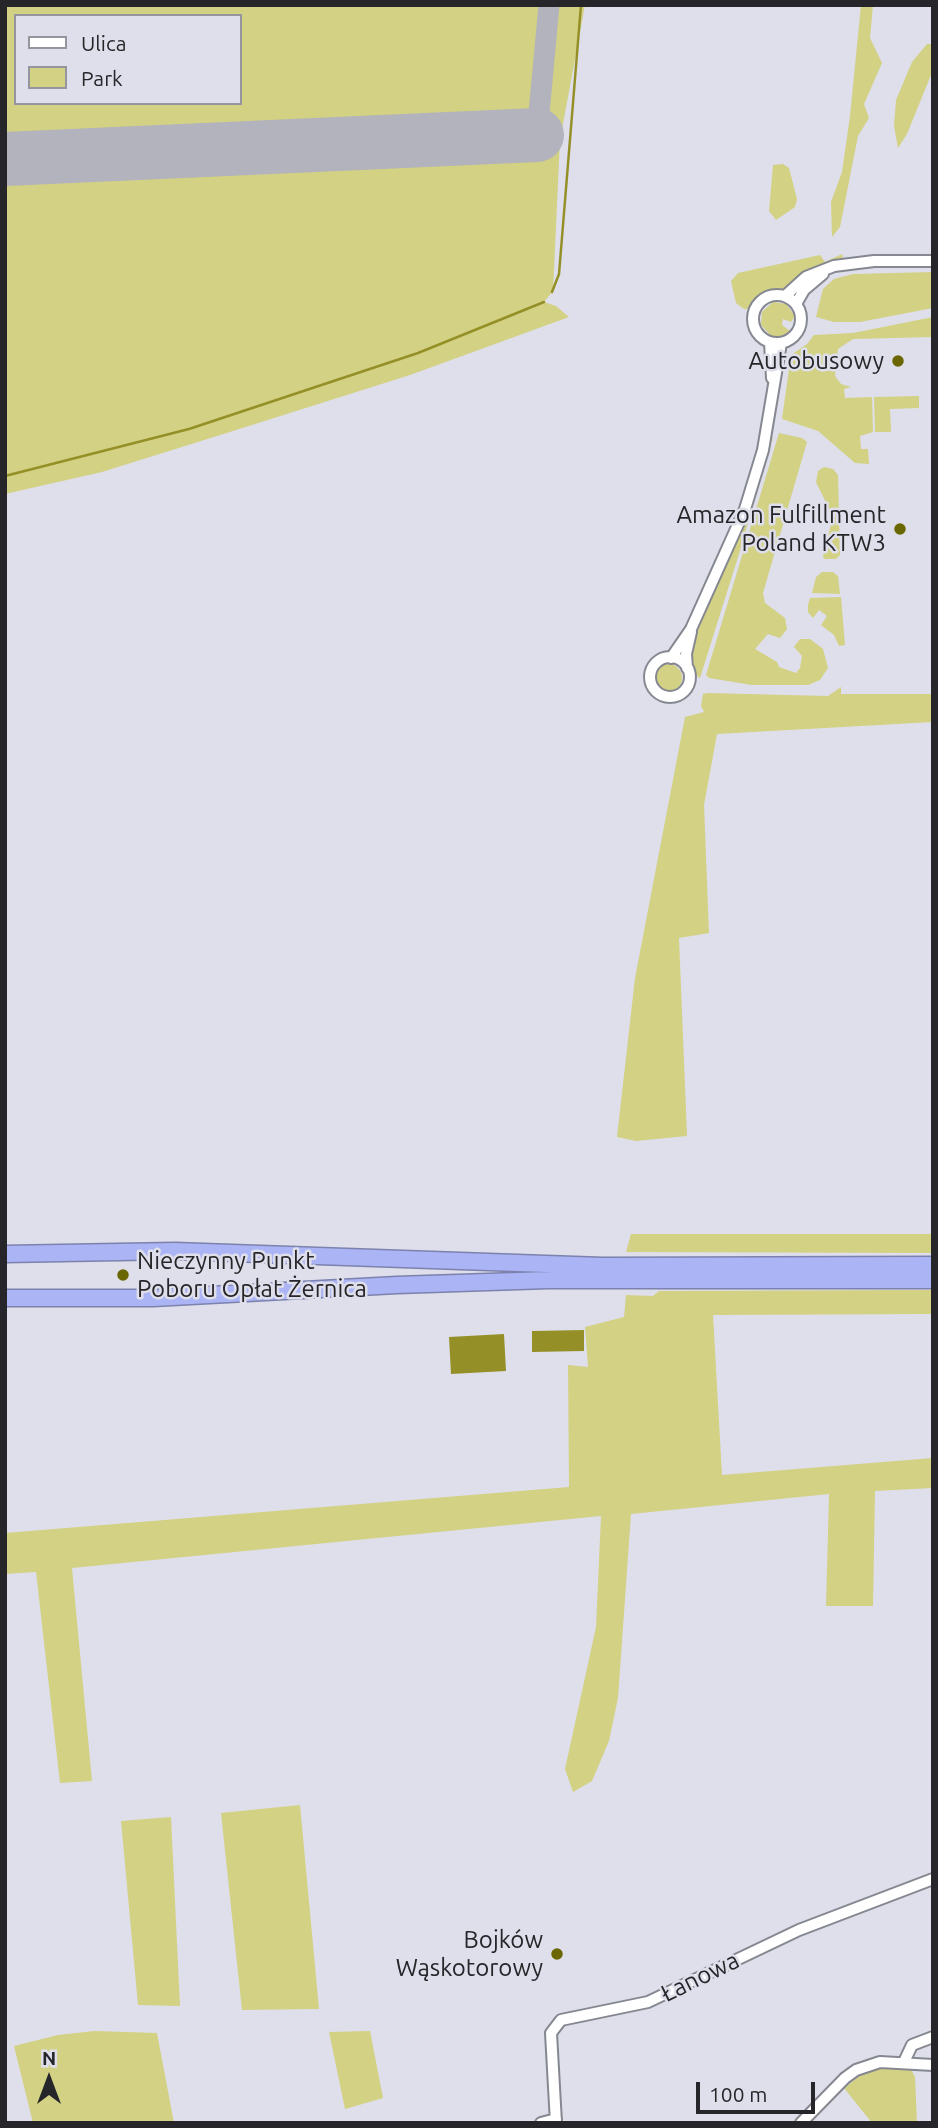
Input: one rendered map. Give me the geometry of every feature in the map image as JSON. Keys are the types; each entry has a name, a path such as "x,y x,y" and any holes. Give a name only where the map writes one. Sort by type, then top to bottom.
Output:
{"highway":[{"path":"5,1254 175,1251 604,1274"},
{"path":"5,1298 153,1298 626,1273 933,1265"},
{"path":"626,1273 933,1280"}],"street":[{"path":"785,296 796,304 801,314 800,328 791,339 775,342 757,331 754,316 756,308 767,297 785,296 806,277 834,266 856,262 933,261"},
{"path":"796,304 804,290 834,266"},
{"path":"691,629 671,657 659,660 651,670 650,681 659,694 670,698 685,691 690,681 686,654 691,629 755,478 773,384 775,342"},
{"path":"671,657 687,668"},
{"name":"Łanowa","path":"556,2121 551,2033 561,2020 648,2002 799,1930 933,1879"},
{"path":"904,2062 912,2045 933,2037"},
{"path":"801,2123 856,2070 880,2062 933,2065"},
{"path":"541,2123 556,2121"}],"green space":[{"path":"5,5 585,5 560,140 553,291 544,302 556,306 569,317 410,375 102,472 5,494"},
{"path":"861,5 873,5 870,38 882,63 864,104 869,118 858,136 840,227 832,237 831,202 842,172"},
{"path":"927,44 933,44 933,70 907,134 898,148 894,126 896,100 912,62"},
{"path":"783,164 789,168 797,199 795,207 776,220 769,211 773,165"},
{"path":"842,254 843,258 821,266 780,294 759,299 752,309 744,309 736,303 731,281 738,273 820,255 825,262"},
{"path":"933,272 933,308 860,322 834,322 816,317 823,289 834,279 853,274"},
{"path":"773,302 786,304 795,316 791,322 783,319 782,325 790,331 782,336 771,336 761,325 762,312"},
{"path":"933,317 933,337 853,339 838,349 835,376 841,384 851,387 844,389 845,398 872,397 873,432 860,436 861,449 868,449 869,464 855,463 818,431 782,419 791,355 807,344 814,335 853,333"},
{"path":"919,396 919,408 890,409 891,432 875,432 874,397"},
{"path":"779,433 802,438 807,442 763,593 765,603 785,618 787,629 780,638 768,634 755,649 777,662 779,667 796,673 800,668 802,656 794,647 800,639 810,639 823,649 828,668 820,680 808,685 752,685 709,678 706,675"},
{"path":"773,437 700,678 690,670 687,659 768,441"},
{"path":"824,467 833,469 838,475 840,555 836,559 824,559 823,556 833,517 816,482 818,471"},
{"path":"822,572 833,572 838,576 840,594 812,593 816,577"},
{"path":"841,597 845,645 839,646 834,635 821,625 827,616 819,610 813,618 808,612 808,605 810,598"},
{"path":"668,664 678,668 682,678 678,688 668,692 658,688 654,678 658,668"},
{"path":"841,687 841,694 933,694 933,722 717,734 704,805 709,933 679,938 687,1136 636,1141 617,1137 635,978 685,717 704,712 701,706 703,694 707,693 828,696"},
{"path":"631,1234 933,1234 933,1253 626,1252"},
{"path":"933,1290 933,1314 713,1315 722,1475 933,1458 933,1488 875,1491 873,1606 826,1606 829,1494 631,1514 618,1698 609,1741 592,1781 573,1792 565,1769 596,1627 601,1516 72,1568 92,1781 60,1783 36,1572 5,1574 5,1533 569,1487 568,1365 588,1367 585,1327 624,1317 626,1295 653,1296 659,1291"},
{"path":"300,1805 319,2009 242,2010 221,1813"},
{"path":"171,1817 180,2006 138,2005 121,1821"},
{"path":"95,2031 157,2033 174,2123 33,2123 14,2046 58,2035"},
{"path":"370,2031 383,2098 345,2109 329,2032"},
{"path":"877,2067 910,2067 915,2077 917,2123 872,2123 844,2088"}],"shaded area":[{"path":"584,1330 584,1351 532,1352 532,1331"},
{"path":"504,1334 506,1371 451,1374 449,1337"}],"waterway":[{"path":"552,292 559,274 581,5"},
{"path":"5,476 189,429 418,353 544,302"}],"taxiway":[{"path":"537,135 549,5"}],"runway":[{"path":"5,159 537,135"}],"place":[{"name":"Autobusowy","path":"898,361"},
{"name":"Amazon Fulfillment Poland KTW3","path":"900,529"},
{"name":"Nieczynny Punkt Poboru Opłat Żernica","path":"123,1275"},
{"name":"Bojków Wąskotorowy","path":"557,1954"}]}
